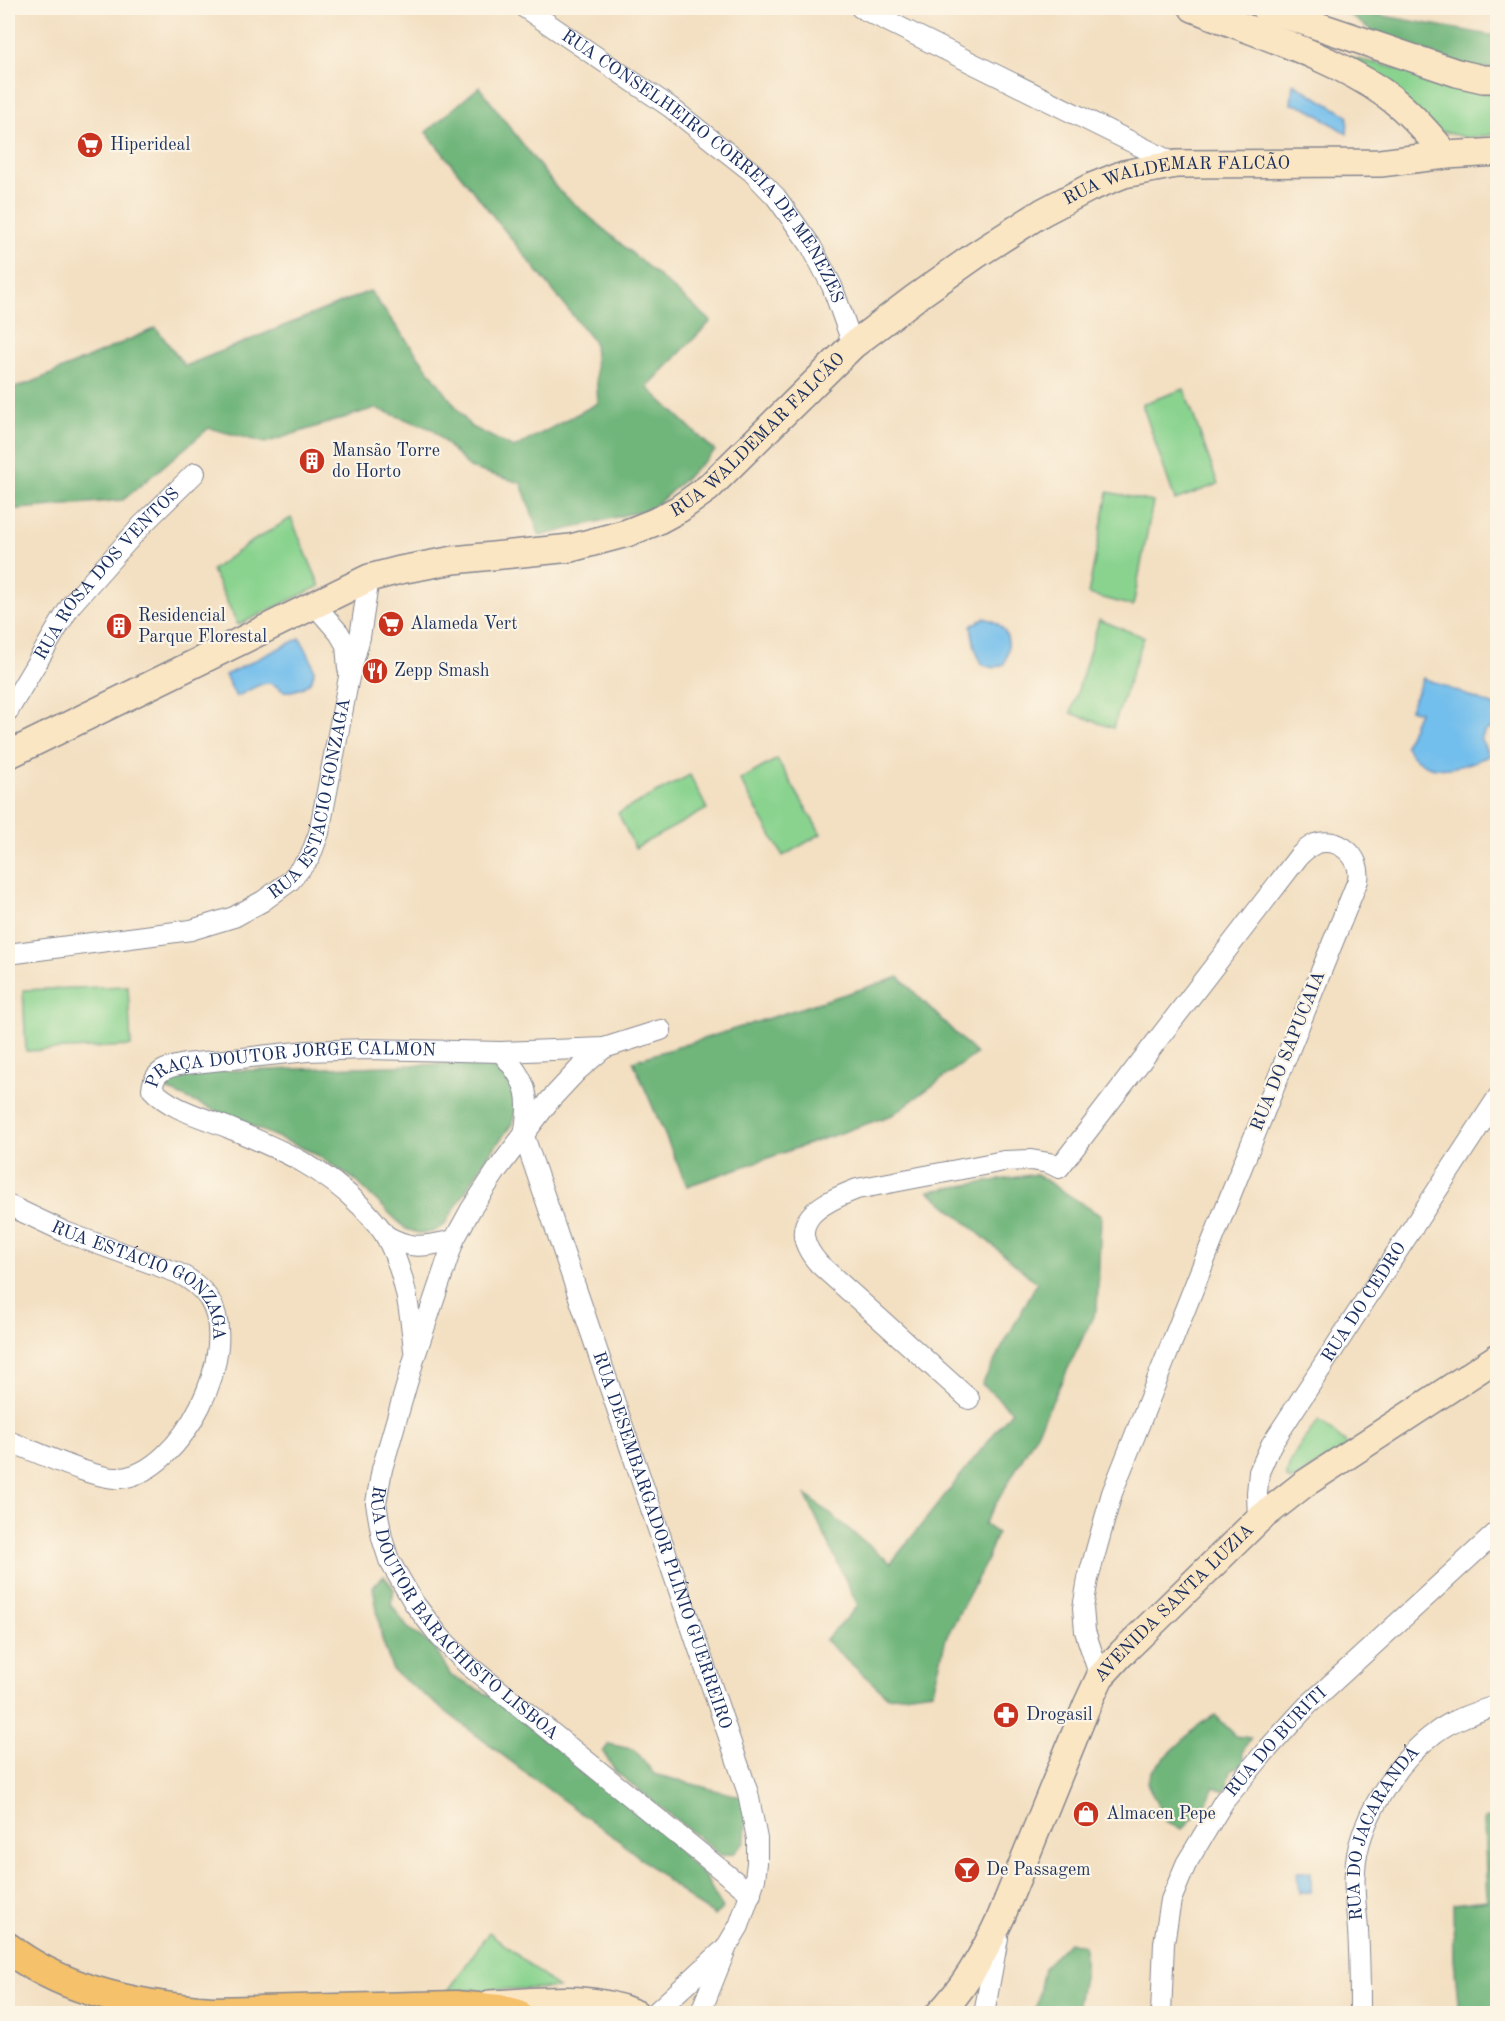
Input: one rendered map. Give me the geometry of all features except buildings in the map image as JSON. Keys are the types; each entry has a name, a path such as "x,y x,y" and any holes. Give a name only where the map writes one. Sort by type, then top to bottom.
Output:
{"main road":[{"path":"8,1948 50,1974 91,1990 130,2002 174,2009 212,2012 456,2006 516,2013"}],"street":[{"name":"RUA CONSELHEIRO CORREIA DE MENEZES","path":"525,8 670,107 753,172 776,197 811,246 836,296 853,345"},
{"path":"861,8 1176,164"},
{"path":"1192,8 1291,46 1363,81 1401,107 1446,155"},
{"path":"1264,8 1457,73 1483,79 1497,79"},
{"path":"1363,81 1397,112 1406,128 1405,161"},
{"name":"RUA WALDEMAR FALCÃO","path":"8,755 369,578 454,560 571,548 617,536 656,522 679,509 723,474 853,345 915,298 1043,212 1089,188 1124,174 1176,164 1380,163 1497,152"},
{"name":"RUA ROSA DOS VENTOS","path":"8,711 70,605 142,525 195,473"},
{"name":"RUA ESTÁCIO GONZAGA","path":"8,954 191,930 234,917 263,901 290,881 310,857 319,834 349,677 360,637 369,578"},
{"name":"RUA ESTÁCIO GONZAGA","path":"314,604 339,633 346,645 349,677"},
{"name":"RUA DO SAPUCAIA","path":"969,1399 819,1264 808,1252 803,1239 803,1227 823,1205 857,1189 1004,1161 1031,1160 1049,1163 1059,1168 1299,856 1307,848 1326,842 1335,844 1352,855 1360,871 1358,880 1112,1493 1088,1579 1083,1608 1085,1631 1100,1677"},
{"path":"604,1048 661,1030"},
{"name":"PRAÇA DOUTOR JORGE CALMON","path":"415,1356 409,1303 401,1274 385,1235 371,1216 329,1177 300,1160 269,1144 168,1102 152,1089 153,1079 171,1067 184,1064 307,1051 390,1049 501,1052 604,1048"},
{"name":"RUA DOUTOR BARACHISTO LISBOA","path":"604,1048 578,1070 550,1100 497,1170 454,1240 415,1356 382,1469 376,1503 382,1538 389,1560 414,1603 440,1636 468,1665 751,1894"},
{"path":"501,1052 516,1069 526,1088 528,1112 524,1136"},
{"name":"RUA DO CEDRO","path":"1258,1520 1259,1472 1270,1445 1497,1096"},
{"name":"RUA DESEMBARGADOR PLÍNIO GUERREIRO","path":"524,1136 748,1793 754,1819 757,1863 751,1894 700,2013"},
{"name":"RUA ESTÁCIO GONZAGA","path":"8,1205 65,1232 178,1273 191,1280 210,1300 216,1315 219,1342 212,1377 197,1412 171,1451 143,1471 120,1478 95,1474 8,1440"},
{"path":"385,1235 401,1244 418,1246 454,1240"},
{"name":"AVENIDA SANTA LUZIA","path":"939,2013 986,1951 1100,1677 1258,1520 1304,1484 1497,1357"},
{"name":"RUA DO BURITI","path":"1161,2013 1164,1943 1171,1900 1186,1864 1224,1801 1307,1706 1497,1531"},
{"name":"RUA DO JACARANDÁ","path":"1360,2013 1354,1872 1359,1844 1371,1814 1390,1780 1410,1755 1436,1732 1468,1715 1497,1705"},
{"path":"984,2013 1001,1917"},
{"name":"RUA DESEMBARGADOR PLÍNIO GUERREIRO","path":"654,2013 727,1946"},
{"path":"456,2006 574,2000 603,2002 636,2013"}],"green space":[{"path":"1340,8 1495,36 1497,33 1497,67 1477,69 1385,40"},
{"path":"1331,54 1380,64 1485,93 1497,93 1497,134 1468,138 1436,130"},
{"path":"479,87 558,190 711,321 647,387 715,451 653,508 540,536 521,483 470,468 432,429 375,408 265,443 209,428 123,500 8,510 8,390 35,381 156,328 185,366 370,291 470,426 514,448 598,403 594,342 426,132"},
{"path":"1184,389 1218,484 1175,500 1142,404"},
{"path":"1108,492 1153,502 1133,606 1088,594"},
{"path":"291,518 320,586 238,625 212,570 248,544"},
{"path":"1099,620 1144,637 1113,728 1071,713"},
{"path":"777,759 821,834 783,856 740,780"},
{"path":"690,775 707,809 635,848 618,813"},
{"path":"899,977 976,1054 892,1115 687,1186 633,1061"},
{"path":"128,986 131,1046 26,1051 23,990"},
{"path":"476,1063 495,1069 508,1080 515,1095 516,1110 512,1124 486,1159 445,1224 435,1231 422,1234 406,1229 354,1179 312,1152 169,1091 165,1085 169,1079 190,1071"},
{"path":"1036,1174 1101,1216 1097,1308 1037,1433 984,1524 997,1533 986,1562 946,1638 933,1691 888,1697 825,1640 858,1606 805,1494 891,1563 1012,1411 982,1384 1037,1283 929,1191"},
{"path":"1319,1420 1349,1446 1291,1481 1287,1478 1290,1463"},
{"path":"384,1576 394,1589 391,1604 407,1627 434,1647 451,1676 488,1695 585,1769 663,1834 705,1877 723,1909 714,1915 695,1903 623,1844 393,1671 382,1639 373,1587"},
{"path":"1215,1715 1236,1736 1251,1738 1242,1752 1245,1763 1232,1769 1225,1791 1214,1787 1205,1806 1182,1829 1165,1821 1147,1783 1153,1769 1200,1724"},
{"path":"609,1744 635,1750 654,1774 742,1797 746,1820 745,1842 734,1853 722,1856 615,1771 603,1752"},
{"path":"1497,1814 1497,2013 1459,2013 1454,1959 1453,1904 1487,1900 1484,1819"},
{"path":"489,1932 558,1988 448,1991"},
{"path":"1069,1942 1084,1946 1084,1973 1076,2013 1031,2013 1037,2005 1044,1967"}],"water":[{"path":"1293,83 1348,116 1347,134 1306,107 1291,104"},
{"path":"984,618 999,625 1008,641 1004,664 994,668 983,665 978,656 971,626"},
{"path":"300,638 313,664 313,677 310,682 301,688 289,691 267,683 236,697 225,675"},
{"path":"1423,678 1497,707 1497,726 1485,731 1481,739 1489,756 1455,767 1443,768 1422,764 1413,756 1405,745 1419,712 1410,709"},
{"path":"1297,1872 1311,1872 1311,1892 1299,1893"}],"place":[{"name":"Hiperideal","path":"90,145"},
{"name":"Mansão Torre do Horto","path":"312,461"},
{"name":"Alameda Vert","path":"391,624"},
{"name":"Residencial Parque Florestal","path":"119,626"},
{"name":"Zepp Smash","path":"375,671"},
{"name":"Drogasil","path":"1006,1715"},
{"name":"Almacen Pepe","path":"1086,1814"},
{"name":"De Passagem","path":"967,1870"}]}
